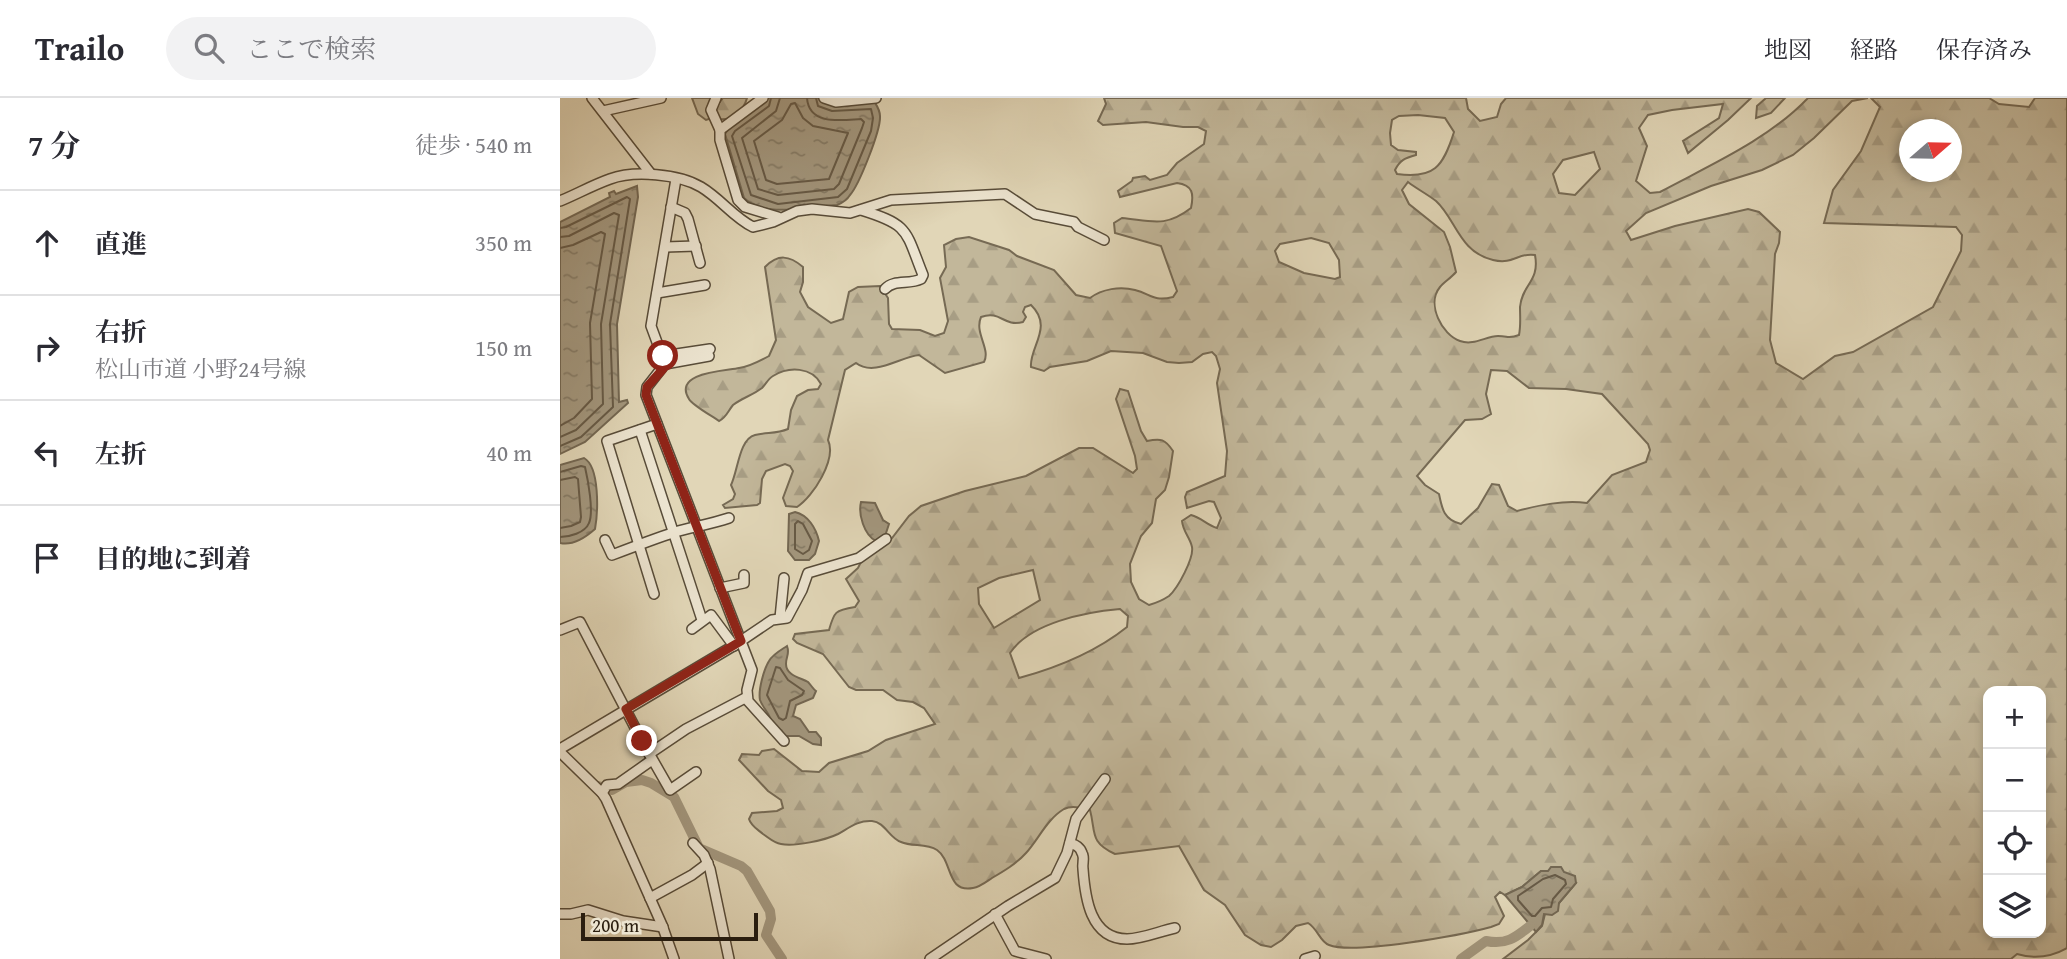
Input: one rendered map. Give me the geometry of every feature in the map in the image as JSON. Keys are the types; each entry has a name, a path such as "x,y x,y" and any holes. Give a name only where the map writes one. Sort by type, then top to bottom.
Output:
{"street":[{"path":"592,98 651,174"},
{"path":"603,111 661,98"},
{"path":"716,98 711,110 720,130 720,140 738,200 745,207 778,217"},
{"path":"720,130 763,98"},
{"path":"824,98 836,102 876,98"},
{"path":"560,201 610,179 651,174 699,185 733,215 753,227 797,211 812,209 839,213 861,210 891,200 1004,194 1028,212 1074,222 1078,227 1104,240"},
{"path":"664,360 651,326 676,178"},
{"path":"671,207 685,213 700,262"},
{"path":"861,210 884,217 904,229 923,275 912,284 893,283 885,289"},
{"path":"665,247 696,246"},
{"path":"657,293 705,285"},
{"path":"664,360 709,353"},
{"path":"664,360 646,391 720,588 737,644"},
{"path":"654,594 607,441 657,424"},
{"path":"640,430 702,620"},
{"path":"605,540 608,558 674,533 696,526 717,524 729,518"},
{"path":"674,959 604,790 560,750 737,644 772,620 788,618 808,573 859,558 886,540"},
{"path":"720,588 744,583 744,575"},
{"path":"780,618 784,578"},
{"path":"692,629 712,615 737,644 752,670 747,696 750,704 784,741"},
{"path":"560,629 580,622 670,790 696,772"},
{"path":"604,790 618,784 686,729 747,696"},
{"path":"930,959 995,914 1055,878 1070,843 1076,819 1105,779"},
{"path":"693,843 708,863 729,959"},
{"path":"1070,843 1078,846 1083,855 1088,902 1094,920 1105,932 1125,939 1175,928"},
{"path":"650,898 708,863"},
{"path":"560,914 588,910 623,921 663,927"},
{"path":"995,914 1015,951 1046,959"},
{"path":"1305,959 1315,956"}],"green space":[{"path":"692,98 710,98 709,119 706,120 698,114"},
{"path":"723,98 747,98 737,114 719,119 714,110"},
{"path":"1104,98 1466,98 1468,109 1480,121 1497,117 1506,98 1751,98 1688,153 1683,141 1719,118 1723,104 1648,115 1639,128 1647,146 1636,181 1650,193 1660,192 1738,151 1775,127 1808,98 1868,98 1852,101 1793,155 1762,170 1711,186 1646,213 1626,231 1631,240 1675,226 1748,209 1759,212 1780,232 1775,254 1770,340 1776,363 1803,379 1835,356 1853,352 1933,307 1961,251 1962,235 1956,227 1824,223 1833,190 1861,151 1880,107 1871,98 1989,98 1999,104 2029,107 2035,98 2067,98 2067,948 2042,956 2017,954 2011,959 1503,959 1542,926 1545,914 1559,903 1576,883 1541,871 1522,887 1505,895 1500,892 1495,897 1504,916 1499,924 1491,927 1408,943 1360,948 1329,945 1308,923 1296,926 1271,947 1261,945 1245,935 1225,905 1204,890 1179,846 1115,854 1097,841 1090,810 1084,808 1070,807 1058,813 1018,861 973,888 958,886 946,861 937,850 901,842 876,822 862,822 833,836 794,845 776,843 754,827 749,819 752,813 783,808 781,800 768,791 739,760 742,754 759,755 762,751 774,749 802,771 819,772 829,763 868,751 886,740 935,724 924,708 913,702 897,700 883,690 856,690 849,687 823,654 793,639 795,634 829,630 836,613 855,607 859,601 846,579 862,560 889,542 909,516 921,506 965,491 1026,476 1079,448 1093,448 1133,473 1137,469 1135,456 1116,399 1120,389 1128,391 1147,441 1162,440 1173,451 1165,490 1156,499 1152,523 1141,536 1130,564 1131,582 1139,599 1149,605 1159,601 1169,596 1181,580 1192,552 1182,521 1191,515 1217,528 1221,518 1214,502 1187,508 1185,497 1187,492 1225,476 1227,451 1217,383 1220,369 1212,352 1203,354 1192,362 1179,363 1167,362 1143,353 1111,351 1087,361 1050,367 1044,371 1031,367 1041,329 1038,313 1031,305 1025,307 1023,312 1026,317 1023,322 1011,322 988,315 981,317 979,323 986,357 984,362 945,373 919,355 879,367 863,367 856,363 845,370 828,440 829,457 822,477 810,495 797,507 786,506 783,498 793,471 785,464 766,471 762,479 760,503 757,505 725,508 723,505 733,499 735,494 731,485 745,443 755,435 788,429 791,410 797,396 808,390 818,389 821,384 817,378 800,370 779,373 771,377 762,388 733,405 719,421 691,401 686,390 688,383 703,374 747,366 769,356 776,340 765,267 779,258 788,258 803,267 800,292 808,307 831,323 843,319 849,292 858,287 880,286 888,298 889,324 892,329 920,330 935,336 944,333 948,321 940,278 946,267 944,245 956,239 969,237 1009,250 1017,256 1054,270 1076,295 1090,298 1106,290 1123,288 1156,298 1173,297 1177,291 1161,246 1115,233 1114,223 1122,218 1166,221 1191,208 1191,191 1177,183 1120,197 1118,191 1133,178 1145,176 1150,180 1167,175 1177,163 1204,144 1206,131 1198,127 1146,122 1103,125 1098,121 1106,104","holes":["1399,116 1445,118 1454,132 1446,154 1435,168 1420,174 1397,174 1395,170 1399,164 1416,155 1416,152 1398,150 1391,145 1392,120","1594,152 1600,169 1575,195 1559,193 1553,174 1563,160","1408,182 1436,201 1465,243 1482,256 1500,261 1535,255 1535,271 1521,299 1519,335 1493,336 1465,342 1453,338 1442,326 1435,310 1435,302 1440,287 1456,272 1450,247 1444,232 1409,204 1402,190","1311,238 1329,243 1339,260 1340,277 1335,279 1304,273 1279,262 1275,251 1280,244","1491,370 1507,371 1529,388 1602,394 1648,444 1650,450 1646,462 1612,475 1587,503 1569,502 1517,511 1508,506 1499,485 1492,484 1478,508 1461,524 1455,522 1447,517 1439,494 1417,476 1465,420 1482,419 1491,414 1486,394","1033,570 1040,600 994,628 979,604 978,588 999,578","1120,609 1128,616 1127,627 1076,658 1019,678 1010,653 1019,643 1044,627 1091,613"]},
{"path":"1766,98 1785,98 1771,113 1756,118 1757,106"}],"water":[{"path":"768,98 818,98 827,103 874,101 880,114 877,133 859,180 844,201 837,205 776,210 753,204 744,198 725,134 731,125"},
{"path":"637,186 638,197 617,324 619,402 627,400 628,403 585,442 560,454 560,222 610,197 609,193 614,191 616,194"},
{"path":"584,458 593,470 595,480 595,529 574,542 560,543 560,465"},
{"path":"861,502 875,503 883,520 889,524 885,536 876,541 868,534 863,524"},
{"path":"795,512 808,519 818,536 815,554 809,560 795,560 788,551 789,514"},
{"path":"787,646 787,668 816,691 813,698 796,705 793,716 800,719 809,732 816,732 821,738 821,745 813,744 799,736 785,736 772,725 771,718 760,700 763,674 767,665 773,656"},
{"path":"1551,867 1561,867 1564,872 1575,876 1576,883 1559,903 1558,911 1552,915 1544,914 1542,925 1536,932 1505,895"}],"waterway":[{"path":"598,786 612,790 626,782 642,780 674,797 699,848 747,871 770,911 771,919 766,935 782,959"},
{"path":"1461,959 1486,941 1510,940 1530,926"}],"route":[{"path":"642,741 626,709 741,641 646,395 647,387 663,369 663,356"}]}
